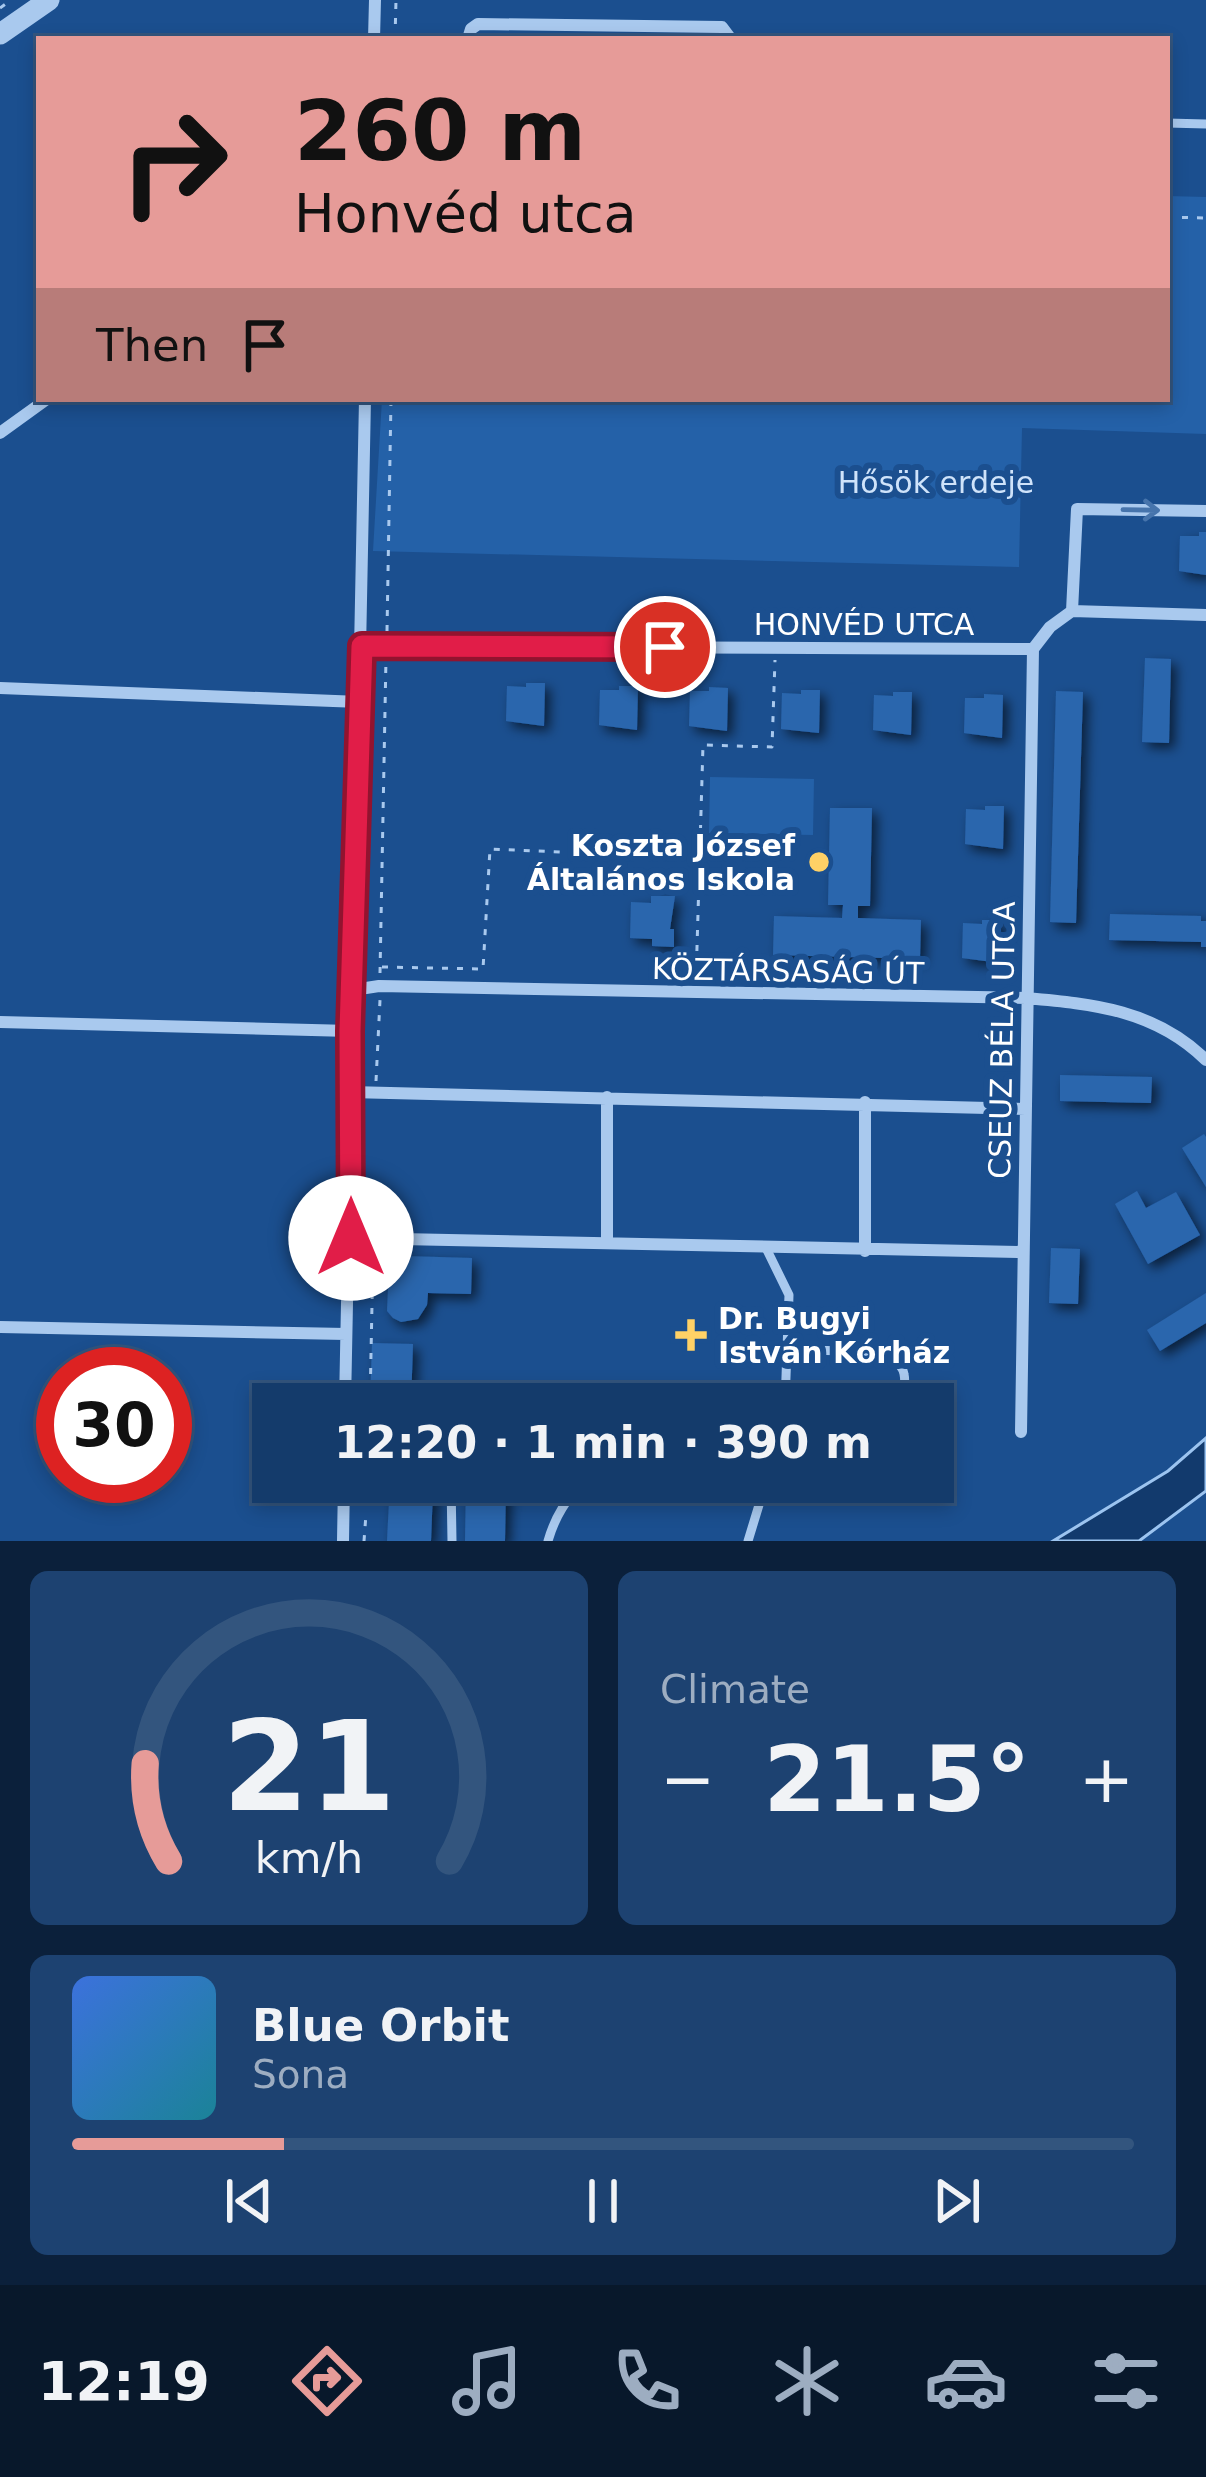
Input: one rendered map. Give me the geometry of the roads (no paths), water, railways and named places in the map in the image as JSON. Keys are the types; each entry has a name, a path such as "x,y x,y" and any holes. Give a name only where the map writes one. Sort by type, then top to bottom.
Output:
{"street":[{"path":"0,34 49,0"},
{"path":"374,36 375,0"},
{"path":"469,36 478,24 514,22 722,27 729,36"},
{"path":"0,433 43,402"},
{"path":"345,1383 355,1238 350,1031 365,402"},
{"path":"1072,611 1076,509 1206,511"},
{"path":"1033,649 1050,627 1072,611 1206,615"},
{"name":"HONVÉD UTCA","path":"362,646 1033,649"},
{"name":"CSEUZ BÉLA UTCA","path":"1021,1432 1033,649"},
{"path":"0,688 360,702"},
{"name":"KÖZTÁRSASÁG ÚT","path":"353,990 380,986 1026,998 1106,1006 1150,1020 1186,1040 1206,1060"},
{"path":"0,1022 350,1031"},
{"path":"350,1092 1025,1109"},
{"path":"607,1097 607,1242"},
{"path":"865,1102 865,1251"},
{"path":"355,1238 1022,1252"},
{"path":"0,1327 346,1334"},
{"path":"343,1541 344,1503"}],"lane":[{"path":"1170,123 1206,124"},
{"path":"766,1248 789,1295 786,1383"},
{"path":"787,1352 880,1353 896,1360 904,1383"},
{"path":"451,1503 452,1541"},
{"path":"548,1541 567,1503"},
{"path":"748,1541 760,1503"}],"place":[{"name":"Koszta József Általános Iskola","path":"819,862"},
{"name":"Dr. Bugyi István Kórház","path":"691,1335"}],"park label":[{"name":"Hősök erdeje","path":"936,482"}]}
